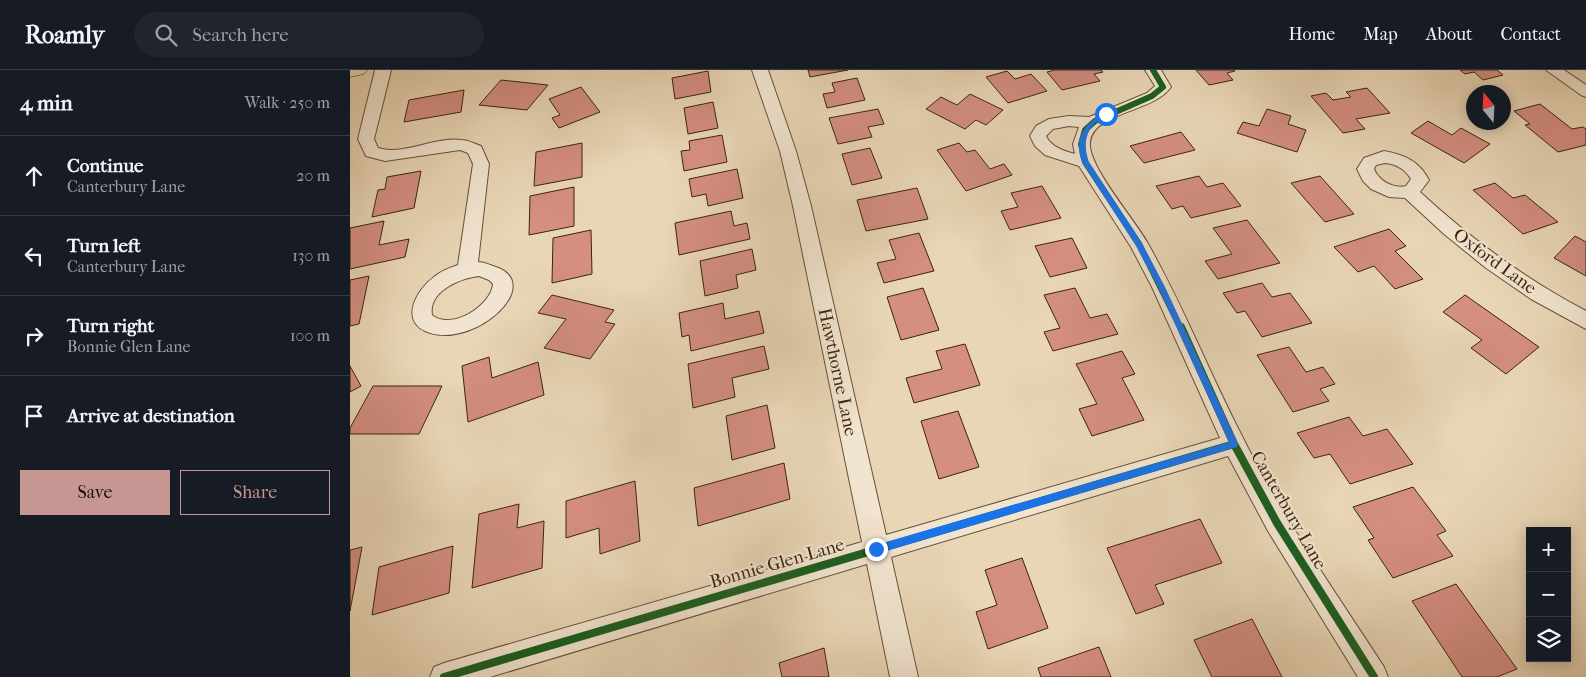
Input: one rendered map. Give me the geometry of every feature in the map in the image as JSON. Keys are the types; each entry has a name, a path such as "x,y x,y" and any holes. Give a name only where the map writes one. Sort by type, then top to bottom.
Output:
{"main road":[{"path":"350,71 357,70"}],"street":[{"path":"384,70 366,139 366,147 371,153 395,155 450,145 466,145 475,148 481,155 467,270"},
{"name":"Hawthorne Lane","path":"760,70 788,152 802,206 904,677"},
{"path":"1086,162 1045,148 1039,142 1038,136 1044,126 1064,121 1092,123 1106,114 1148,100 1158,94 1163,87 1153,70"},
{"path":"1554,70 1586,92"},
{"name":"Canterbury Lane","path":"1092,123 1082,139 1081,151 1086,162 1148,262 1234,444 1278,523 1374,677"},
{"name":"Oxford Lane","path":"1410,192 1466,242 1512,277 1560,308 1586,322"},
{"name":"Bonnie Glen Lane","path":"444,677 1234,444"}],"building":[{"path":"808,70 848,70 810,77"},
{"path":"1055,70 1101,70 1103,72 1094,74 1100,81 1062,90 1047,72"},
{"path":"1196,70 1235,71 1227,73 1233,80 1209,85"},
{"path":"1460,70 1497,70 1503,75 1483,80 1474,72 1465,74"},
{"path":"708,71 711,92 675,99 672,78"},
{"path":"1007,71 1015,79 1031,74 1047,91 1008,103 986,77"},
{"path":"857,78 865,100 827,108 823,94 835,92 832,83"},
{"path":"501,80 548,85 527,110 479,105"},
{"path":"581,87 600,112 559,128 552,118 560,115 549,99"},
{"path":"1367,88 1390,113 1356,119 1365,129 1343,133 1311,96 1326,93 1333,100 1351,97 1346,92"},
{"path":"464,90 461,112 404,122 409,100"},
{"path":"970,94 1003,110 986,125 976,120 965,129 926,109 941,97 957,105"},
{"path":"713,102 718,128 688,134 684,108"},
{"path":"1540,104 1572,129 1583,127 1586,129 1586,145 1558,152 1525,125 1530,124 1514,111"},
{"path":"878,109 884,124 868,127 872,137 838,144 829,118"},
{"path":"1267,109 1291,116 1288,124 1306,130 1297,152 1237,133 1243,122 1259,126"},
{"path":"1428,121 1452,135 1461,128 1490,144 1464,163 1411,133"},
{"path":"1181,132 1195,150 1144,163 1130,146"},
{"path":"722,135 727,162 684,171 681,151 690,150 689,141"},
{"path":"582,143 582,177 534,186 536,152"},
{"path":"959,143 967,152 975,150 990,169 1004,164 1012,175 966,191 937,150"},
{"path":"870,148 882,178 852,185 842,154"},
{"path":"737,169 743,198 708,206 706,194 692,197 689,179"},
{"path":"421,171 414,208 372,217 378,190 385,189 387,177"},
{"path":"1199,176 1207,187 1223,183 1241,206 1191,218 1183,206 1172,209 1156,186"},
{"path":"1320,176 1354,214 1325,222 1291,183"},
{"path":"1495,183 1513,198 1525,195 1558,222 1523,234 1473,190"},
{"path":"1042,186 1061,218 1010,230 1001,211 1018,207 1011,193"},
{"path":"574,187 574,226 529,235 530,196"},
{"path":"917,188 928,219 866,231 857,200"},
{"path":"731,211 734,226 747,223 750,239 679,255 675,223"},
{"path":"1247,220 1280,263 1218,279 1205,261 1232,254 1213,228"},
{"path":"384,221 379,245 409,239 405,257 350,269 350,228"},
{"path":"1389,229 1406,246 1395,251 1423,279 1395,289 1374,266 1358,272 1334,247"},
{"path":"591,230 592,274 552,283 553,238"},
{"path":"919,233 934,271 884,283 877,263 896,259 889,240"},
{"path":"1575,236 1586,242 1586,276 1554,258"},
{"path":"1072,238 1087,268 1050,277 1035,246"},
{"path":"752,249 756,270 736,275 738,288 705,296 700,261"},
{"path":"369,276 359,324 350,326 350,280"},
{"path":"1262,283 1272,297 1290,293 1312,323 1262,337 1245,311 1237,313 1223,293"},
{"path":"923,288 939,330 901,340 887,297"},
{"path":"1075,288 1090,318 1107,314 1118,334 1053,351 1044,332 1060,328 1044,295"},
{"path":"552,295 614,310 605,322 615,324 590,359 544,348 566,319 538,313"},
{"path":"1465,295 1539,347 1506,374 1471,348 1482,340 1443,312"},
{"path":"723,303 725,319 759,311 764,333 691,351 689,335 682,337 679,313"},
{"path":"965,344 980,385 914,403 906,378 942,369 936,351"},
{"path":"764,346 769,369 732,378 735,397 693,408 688,364"},
{"path":"1289,347 1306,372 1323,367 1335,384 1320,389 1329,401 1293,412 1257,355"},
{"path":"1122,351 1135,374 1122,378 1144,420 1092,436 1079,409 1097,404 1076,364"},
{"path":"489,357 492,378 538,362 544,395 468,422 462,366"},
{"path":"350,366 361,386 350,392"},
{"path":"373,386 442,386 419,434 350,434 350,428"},
{"path":"767,405 775,448 732,460 726,416"},
{"path":"958,411 979,467 939,479 921,421"},
{"path":"1349,417 1363,436 1387,429 1413,464 1350,484 1330,454 1314,458 1297,433"},
{"path":"784,463 790,499 698,526 694,488"},
{"path":"635,481 640,541 600,554 599,528 566,538 566,501"},
{"path":"1413,487 1446,531 1437,535 1453,556 1393,578 1368,540 1374,538 1353,507"},
{"path":"519,504 517,528 544,521 542,568 472,588 479,514"},
{"path":"1200,519 1222,563 1155,585 1164,604 1136,614 1107,548"},
{"path":"453,546 449,593 372,615 379,567"},
{"path":"362,547 350,611 350,550"},
{"path":"1022,558 1048,628 988,649 976,612 997,605 985,570"},
{"path":"1456,584 1517,669 1497,677 1462,677 1412,601"},
{"path":"1252,619 1282,677 1212,677 1194,640"},
{"path":"1099,647 1111,677 1041,677 1038,668"},
{"path":"824,648 829,677 782,677 779,663"}],"cycle path":[{"path":"1153,70 1163,87 1139,103 1108,114 1095,121 1085,130 1081,144 1085,162 1139,244 1162,287 1234,444 1277,523 1374,677"},
{"path":"444,677 1234,444"}],"route":[{"path":"876,549 1234,444 1162,287 1139,244 1086,162 1081,151 1082,139 1086,130 1092,123 1106,114"}]}
